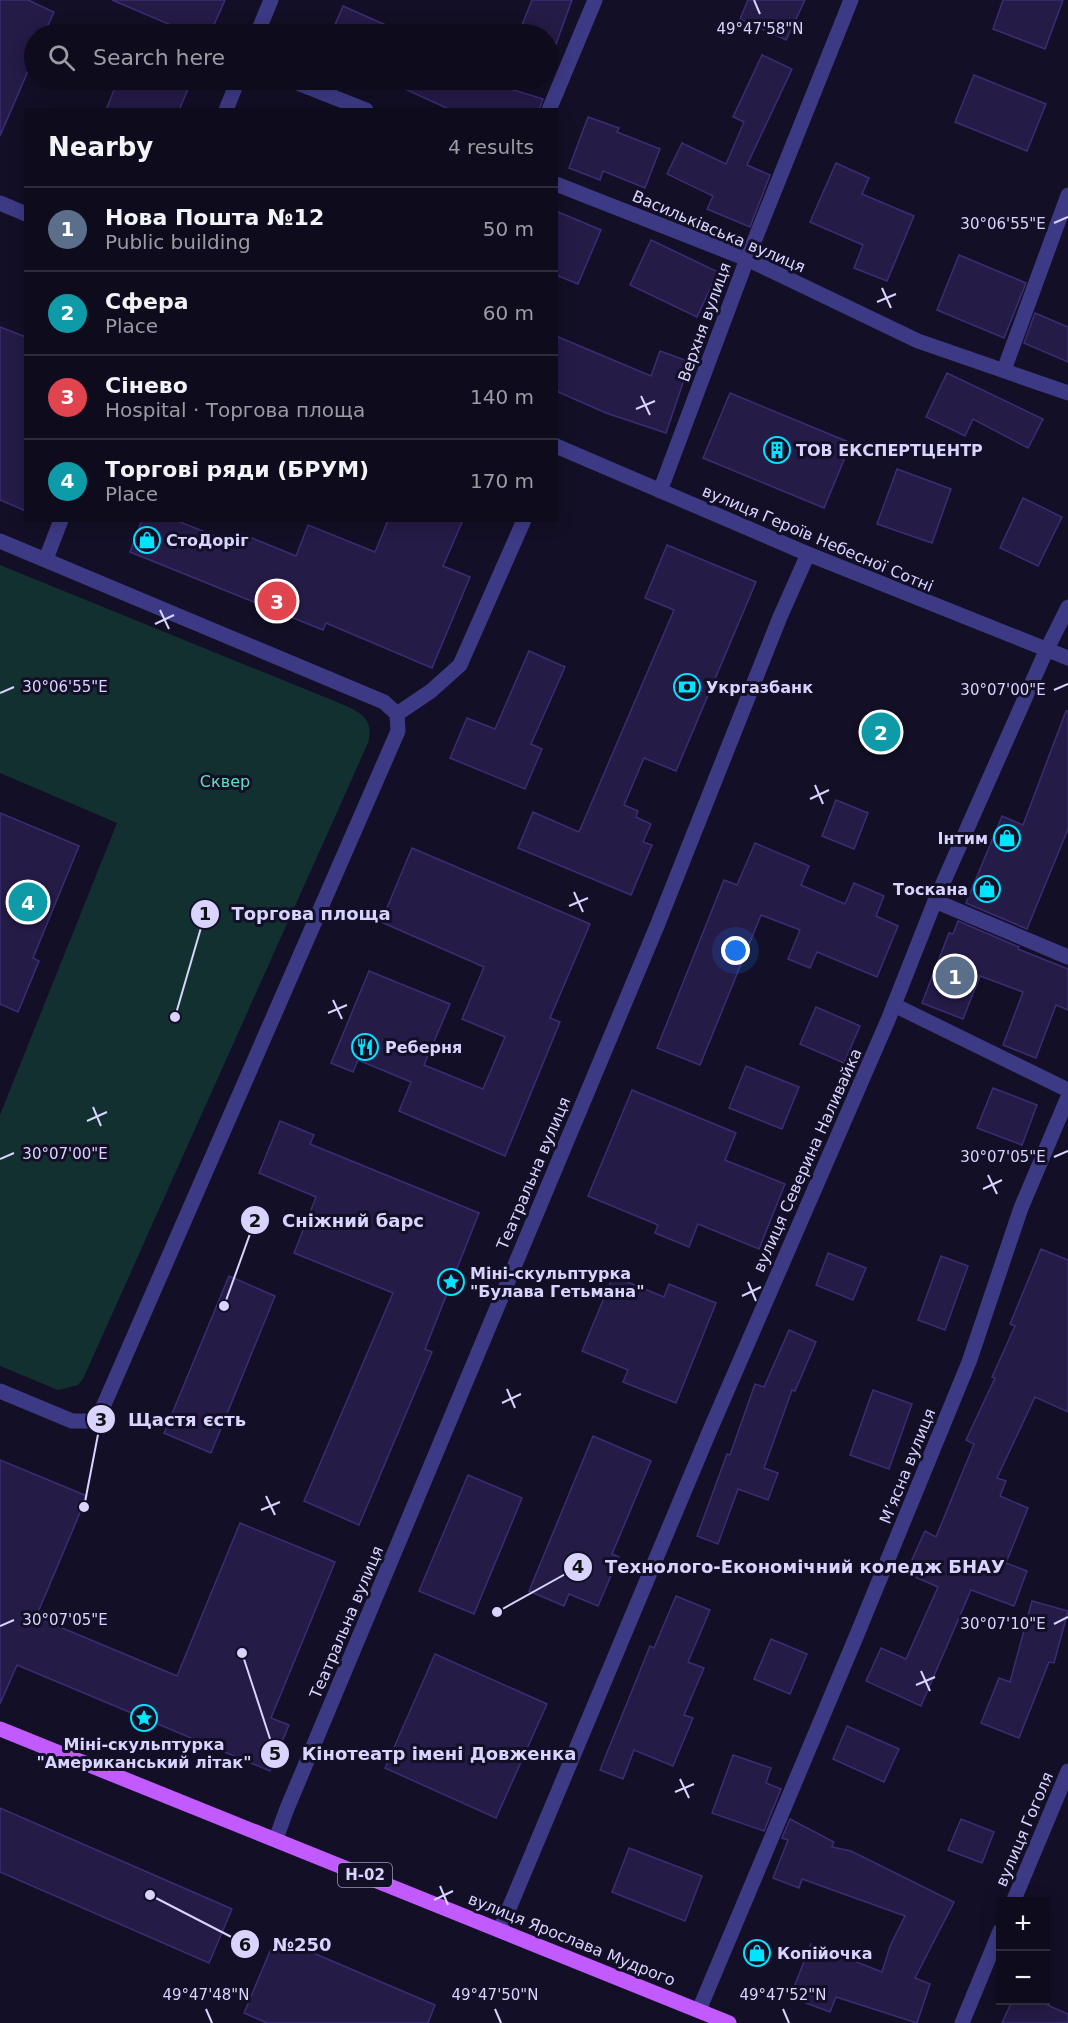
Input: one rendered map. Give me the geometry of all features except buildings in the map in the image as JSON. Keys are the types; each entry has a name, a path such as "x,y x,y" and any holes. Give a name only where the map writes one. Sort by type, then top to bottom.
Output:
{"main road":[{"name":"вулиця Ярослава Мудрого","path":"0,1729 729,2023"}],"street":[{"path":"261,24 272,0"},
{"path":"558,88 595,0"},
{"name":"Верхня вулиця","path":"660,491 747,259 851,0"},
{"path":"227,108 234,90"},
{"path":"315,90 361,108"},
{"path":"550,108 557,90"},
{"name":"Васильківська вулиця","path":"558,185 747,259 918,341 1068,393"},
{"path":"1004,370 1068,195"},
{"path":"0,203 24,213"},
{"name":"вулиця Героїв Небесної Сотні","path":"558,447 808,554 1068,658"},
{"path":"45,559 60,522"},
{"path":"397,714 431,691 460,665 523,522"},
{"path":"0,541 384,702 397,714 398,731 103,1407 91,1421 72,1421 0,1391"},
{"name":"Театральна вулиця","path":"276,1839 286,1810 657,926 780,617 808,554"},
{"name":"вулиця Северина Наливайка","path":"500,1930 714,1419 894,1005 935,901 1046,651 1068,607"},
{"path":"935,901 1068,957"},
{"path":"894,1005 1068,1090"},
{"name":"Мʼясна вулиця","path":"699,2010 969,1362 1021,1208 1068,1097"},
{"name":"вулиця Гоголя","path":"1015,1897 1068,1771"},
{"path":"962,2023 996,1941"}],"green space":[{"name":"Сквер","path":"0,565 349,707 364,717 370,730 368,743 83,1379 78,1385 58,1390 0,1366 0,1115 117,823 0,773"}],"place":[{"name":"ТОВ ЕКСПЕРТЦЕНТР","path":"777,450"},
{"name":"СтоДоріг","path":"147,540"},
{"name":"Сінево","path":"277,601"},
{"name":"Укргазбанк","path":"687,687"},
{"name":"Сфера","path":"881,732"},
{"name":"Інтим","path":"1007,838"},
{"name":"Тоскана","path":"987,889"},
{"name":"Торгові ряди (БРУМ)","path":"28,902"},
{"name":"Нова Пошта №12","path":"955,976"},
{"name":"Торгова площа","path":"175,1017"},
{"name":"Реберня","path":"365,1047"},
{"name":"Міні-скульптурка \"Булава Гетьмана\"","path":"451,1282"},
{"name":"Сніжний барс","path":"224,1306"},
{"name":"Щастя єсть","path":"84,1507"},
{"name":"Технолого-Економічний коледж БНАУ","path":"497,1612"},
{"name":"Кінотеатр імені Довженка","path":"242,1653"},
{"name":"Міні-скульптурка \"Американський літак\"","path":"144,1718"},
{"name":"№250","path":"150,1895"},
{"name":"Копійочка","path":"757,1953"}]}
